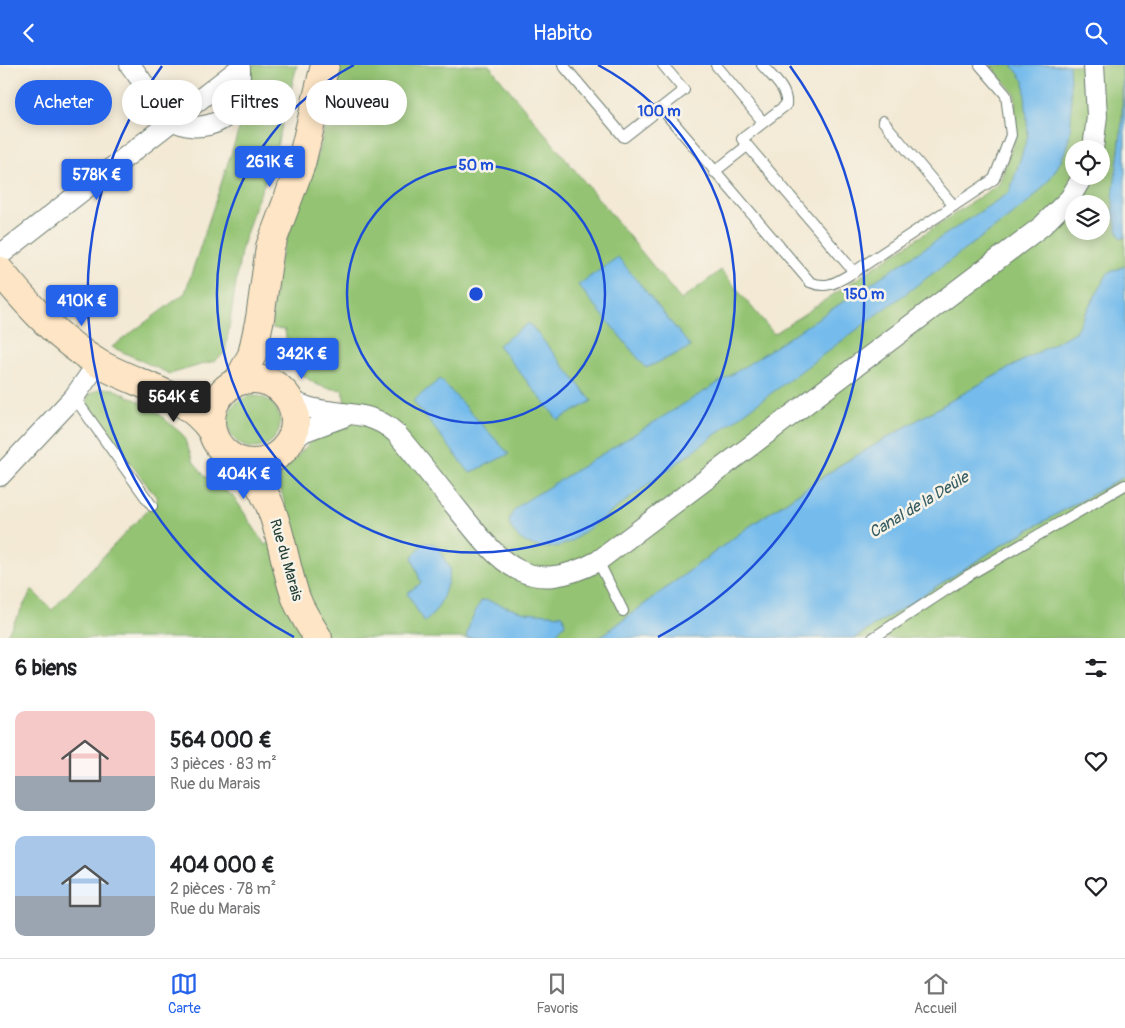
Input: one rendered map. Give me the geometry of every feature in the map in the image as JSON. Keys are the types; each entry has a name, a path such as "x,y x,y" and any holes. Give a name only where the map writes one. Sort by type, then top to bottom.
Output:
{"street":[{"path":"130,65 142,80"},
{"path":"212,431 210,419 213,406 252,355 260,318 270,247 301,165 326,65"},
{"path":"1093,140 1097,116 1094,65"},
{"path":"202,96 239,67"},
{"path":"192,125 208,125 224,117 236,103 240,84 239,67"},
{"path":"0,255 164,125"},
{"path":"159,390 189,393 230,386 248,379 264,380 306,407 373,417 396,433 487,547 510,566 522,572 548,577 570,574 598,561 1042,225 1070,198 1078,185"},
{"path":"0,271 54,331 98,363 159,390 197,412 212,431 221,448 236,460 255,463 267,461 312,427 352,414"},
{"path":"260,318 261,338 267,363 286,395 296,421 294,431 282,451"},
{"path":"0,476 74,397 98,363"},
{"name":"Rue du Marais","path":"282,451 274,477 275,510 296,601 318,638"},
{"name":"Rue du Marais","path":"236,460 253,475 275,510"}],"lane":[{"path":"564,65 624,137 684,90 663,65"},
{"path":"716,65 763,122"},
{"path":"762,65 782,89 787,98 786,105 742,139 854,272"},
{"path":"661,108 810,282 819,286 830,286 994,179 1011,135 1006,95 980,65"},
{"path":"883,121 954,206"},
{"path":"714,172 747,146"},
{"path":"74,397 152,506"},
{"path":"873,638 969,575 1125,485"},
{"path":"598,561 622,611"}],"green space":[{"path":"246,65 297,65 293,80 246,80"},
{"path":"340,65 489,65 681,300 721,270 774,334 999,184 1016,136 1015,94 990,65 1122,65 1122,125 1118,159 1121,239 1125,237 1125,266 1108,273 1075,332 971,389 842,464 747,528 599,638 5,638 32,590 52,610 158,499 84,404 89,395 101,388 114,389 151,407 183,435 193,461 205,476 234,497 265,545 293,529 277,478 318,434 348,428 343,390 322,386 309,380 293,361 285,330 271,328 276,272 299,203 314,169 325,125 407,125 407,80 336,80"},
{"path":"240,125 282,125 273,162 255,206 241,251 225,353 214,361 170,374 112,347 185,293"},
{"path":"249,396 259,396 268,400 276,408 280,422 276,436 268,444 259,448 249,448 240,444 232,436 228,427 228,417 232,408 240,400"},
{"path":"1125,476 1125,638 855,638 1005,543"}],"water":[{"path":"1012,65 1069,65 1071,124 1068,140 1065,140 1064,154 1045,185 1029,202 572,541 564,545 545,547 527,543 519,538 509,522 512,513 521,504 747,365 1007,194 1010,191 1028,135 1024,81"},
{"path":"1122,65 1125,65 1125,237 1121,239 1114,218 1113,199 1123,112"},
{"path":"618,257 691,347 646,368 578,285"},
{"name":"Canal de la Deûle","path":"1125,266 1125,476 1005,543 855,638 599,638 747,528 842,464 971,389 1075,332 1108,273"},
{"path":"529,323 592,401 558,420 498,345"},
{"path":"440,379 509,454 470,473 413,401"},
{"path":"432,543 436,545 450,569 442,599 435,612 424,622 407,593 421,583 412,557 423,544"},
{"path":"486,600 525,612 563,615 565,624 552,638 466,638 470,622 481,601"}]}
